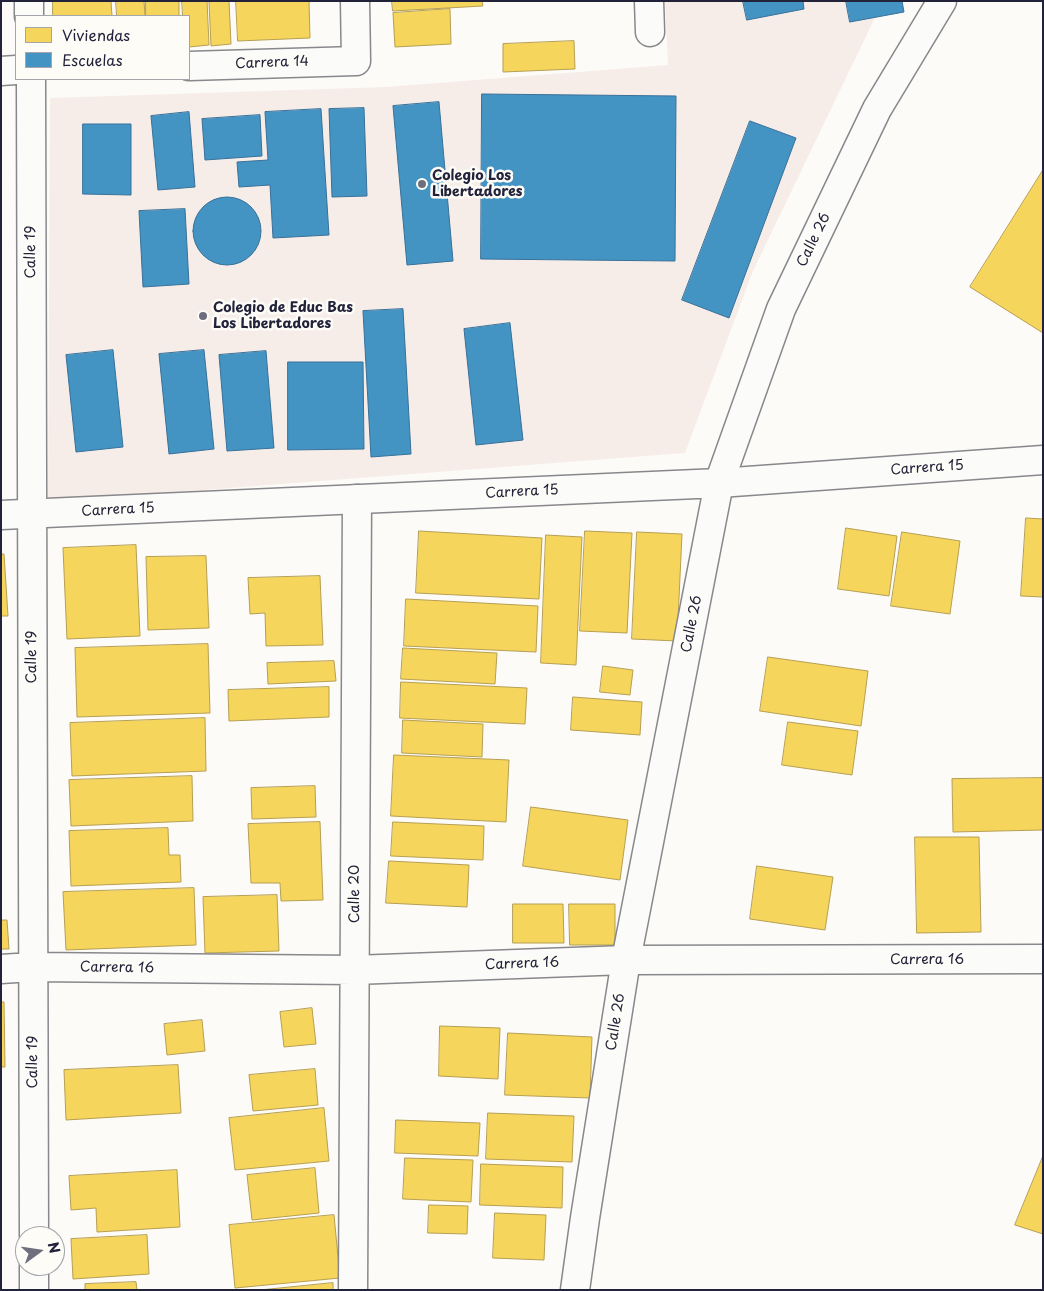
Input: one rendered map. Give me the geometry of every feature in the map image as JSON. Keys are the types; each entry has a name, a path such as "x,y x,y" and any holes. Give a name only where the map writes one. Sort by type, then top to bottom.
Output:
{"street":[{"path":"29,1 30,15"},
{"name":"Carrera 14","path":"190,66 356,61 355,1"},
{"path":"649,1 650,32"},
{"name":"Calle 26","path":"575,1290 626,960 719,483 781,309 877,109 942,1"},
{"path":"1,71 15,70"},
{"name":"Calle 19","path":"31,80 34,1226"},
{"name":"Carrera 15","path":"1,515 719,483 1043,460"},
{"name":"Calle 20","path":"353,1290 357,499"},
{"name":"Carrera 16","path":"1,969 32,967 354,970 626,960 1043,960"},
{"path":"34,1276 34,1290"}],"shaded area":[{"name":"Colegio Los Libertadores","path":"665,1 883,1 753,271 685,453 48,502 50,98 386,87 668,65"}],"building: Viviendas":[{"path":"53,1 111,1 112,15 53,15"},
{"path":"116,1 144,1 145,15 117,15"},
{"path":"146,1 179,1 179,15 146,15"},
{"path":"182,1 207,1 209,45 190,47 190,15 183,15"},
{"path":"229,1 231,44 211,46 209,2"},
{"path":"236,1 309,1 310,38 238,41"},
{"path":"392,1 482,1 483,6 393,11"},
{"path":"450,9 451,44 395,47 393,13"},
{"path":"574,41 575,69 503,72 503,44"},
{"path":"1043,170 1043,333 970,287"},
{"path":"1026,518 1043,519 1043,597 1021,596"},
{"path":"846,528 897,536 889,596 838,589"},
{"path":"419,531 542,538 539,599 416,593"},
{"path":"585,531 632,533 627,633 580,631"},
{"path":"637,532 682,534 677,641 632,639"},
{"path":"902,532 960,541 950,614 891,606"},
{"path":"546,535 582,537 576,665 541,663"},
{"path":"136,545 140,636 67,639 63,548"},
{"path":"1,554 4,554 8,616 1,616"},
{"path":"206,556 209,628 148,630 146,557"},
{"path":"320,576 323,645 266,646 265,613 250,614 248,578"},
{"path":"406,599 538,606 536,652 404,646"},
{"path":"208,644 210,713 77,717 75,648"},
{"path":"403,648 497,653 495,684 401,679"},
{"path":"768,657 868,671 861,726 760,711"},
{"path":"334,661 336,681 268,684 267,663"},
{"path":"603,666 633,670 630,695 600,692"},
{"path":"401,682 527,688 525,724 400,718"},
{"path":"329,687 329,717 229,721 228,690"},
{"path":"573,697 642,702 640,735 571,730"},
{"path":"205,718 206,771 72,776 70,723"},
{"path":"403,720 483,724 482,757 402,753"},
{"path":"788,722 858,731 852,775 782,765"},
{"path":"394,755 509,760 506,822 391,816"},
{"path":"192,776 193,821 71,826 69,780"},
{"path":"1043,778 1043,830 953,832 952,779"},
{"path":"315,786 316,817 252,819 251,788"},
{"path":"531,807 628,820 620,880 523,866"},
{"path":"320,822 323,900 281,901 280,883 251,883 248,824"},
{"path":"393,822 484,826 483,860 391,856"},
{"path":"168,828 169,855 180,855 181,882 71,886 69,831"},
{"path":"915,837 979,837 981,932 917,933"},
{"path":"389,861 469,865 467,907 386,903"},
{"path":"757,866 833,877 825,930 750,919"},
{"path":"194,888 196,945 66,950 63,892"},
{"path":"277,895 279,951 205,953 203,897"},
{"path":"513,904 563,904 564,943 513,943"},
{"path":"569,904 615,904 615,945 570,945"},
{"path":"1,920 7,920 9,949 1,949"},
{"path":"1,1002 4,1002 5,1067 1,1067"},
{"path":"312,1008 316,1044 284,1047 280,1012"},
{"path":"202,1020 205,1051 167,1055 164,1024"},
{"path":"440,1026 500,1028 498,1079 439,1076"},
{"path":"508,1033 592,1037 590,1098 505,1095"},
{"path":"178,1065 181,1113 66,1120 64,1070"},
{"path":"315,1069 318,1105 253,1111 249,1075"},
{"path":"324,1108 329,1161 235,1170 229,1118"},
{"path":"488,1113 574,1116 572,1162 486,1159"},
{"path":"396,1120 480,1123 478,1156 395,1153"},
{"path":"1043,1156 1043,1234 1015,1225"},
{"path":"405,1158 473,1160 471,1202 403,1199"},
{"path":"481,1164 563,1167 562,1208 480,1205"},
{"path":"315,1168 319,1213 252,1220 247,1175"},
{"path":"177,1170 180,1227 97,1232 96,1208 71,1210 69,1176"},
{"path":"429,1205 468,1206 467,1234 428,1233"},
{"path":"495,1213 546,1215 544,1260 493,1258"},
{"path":"334,1215 340,1278 235,1288 229,1225"},
{"path":"147,1235 149,1274 73,1279 71,1239"},
{"path":"136,1282 137,1290 85,1290 85,1284"},
{"path":"333,1283 333,1290 260,1290"}],"building: Escuelas":[{"path":"743,1 803,1 804,9 747,20"},
{"path":"846,1 902,1 904,12 850,22"},
{"path":"482,94 676,96 675,261 481,259"},
{"path":"439,102 453,261 407,265 393,106"},
{"path":"364,108 367,196 332,197 329,109"},
{"path":"321,109 329,235 273,238 270,185 239,187 237,162 268,160 265,112"},
{"path":"189,112 195,187 158,190 151,116"},
{"path":"260,115 262,156 205,160 202,119"},
{"path":"750,121 796,138 729,318 682,300"},
{"path":"83,124 131,124 131,195 83,194"},
{"path":"220,197 234,197 246,202 256,212 261,224 261,238 256,250 246,260 234,265 220,265 208,260 198,250 193,238 193,224 198,212 208,202"},
{"path":"185,209 189,284 143,287 139,211"},
{"path":"403,309 411,454 371,457 363,311"},
{"path":"510,323 523,440 476,445 464,329"},
{"path":"113,350 123,447 76,452 66,355"},
{"path":"204,350 214,449 169,454 159,354"},
{"path":"266,351 274,448 227,451 219,355"},
{"path":"288,362 363,362 364,449 288,450"}],"place":[{"name":"Colegio Los Libertadores","path":"422,184"},
{"name":"Colegio de Educ Bas Los Libertadores","path":"203,316"}]}
